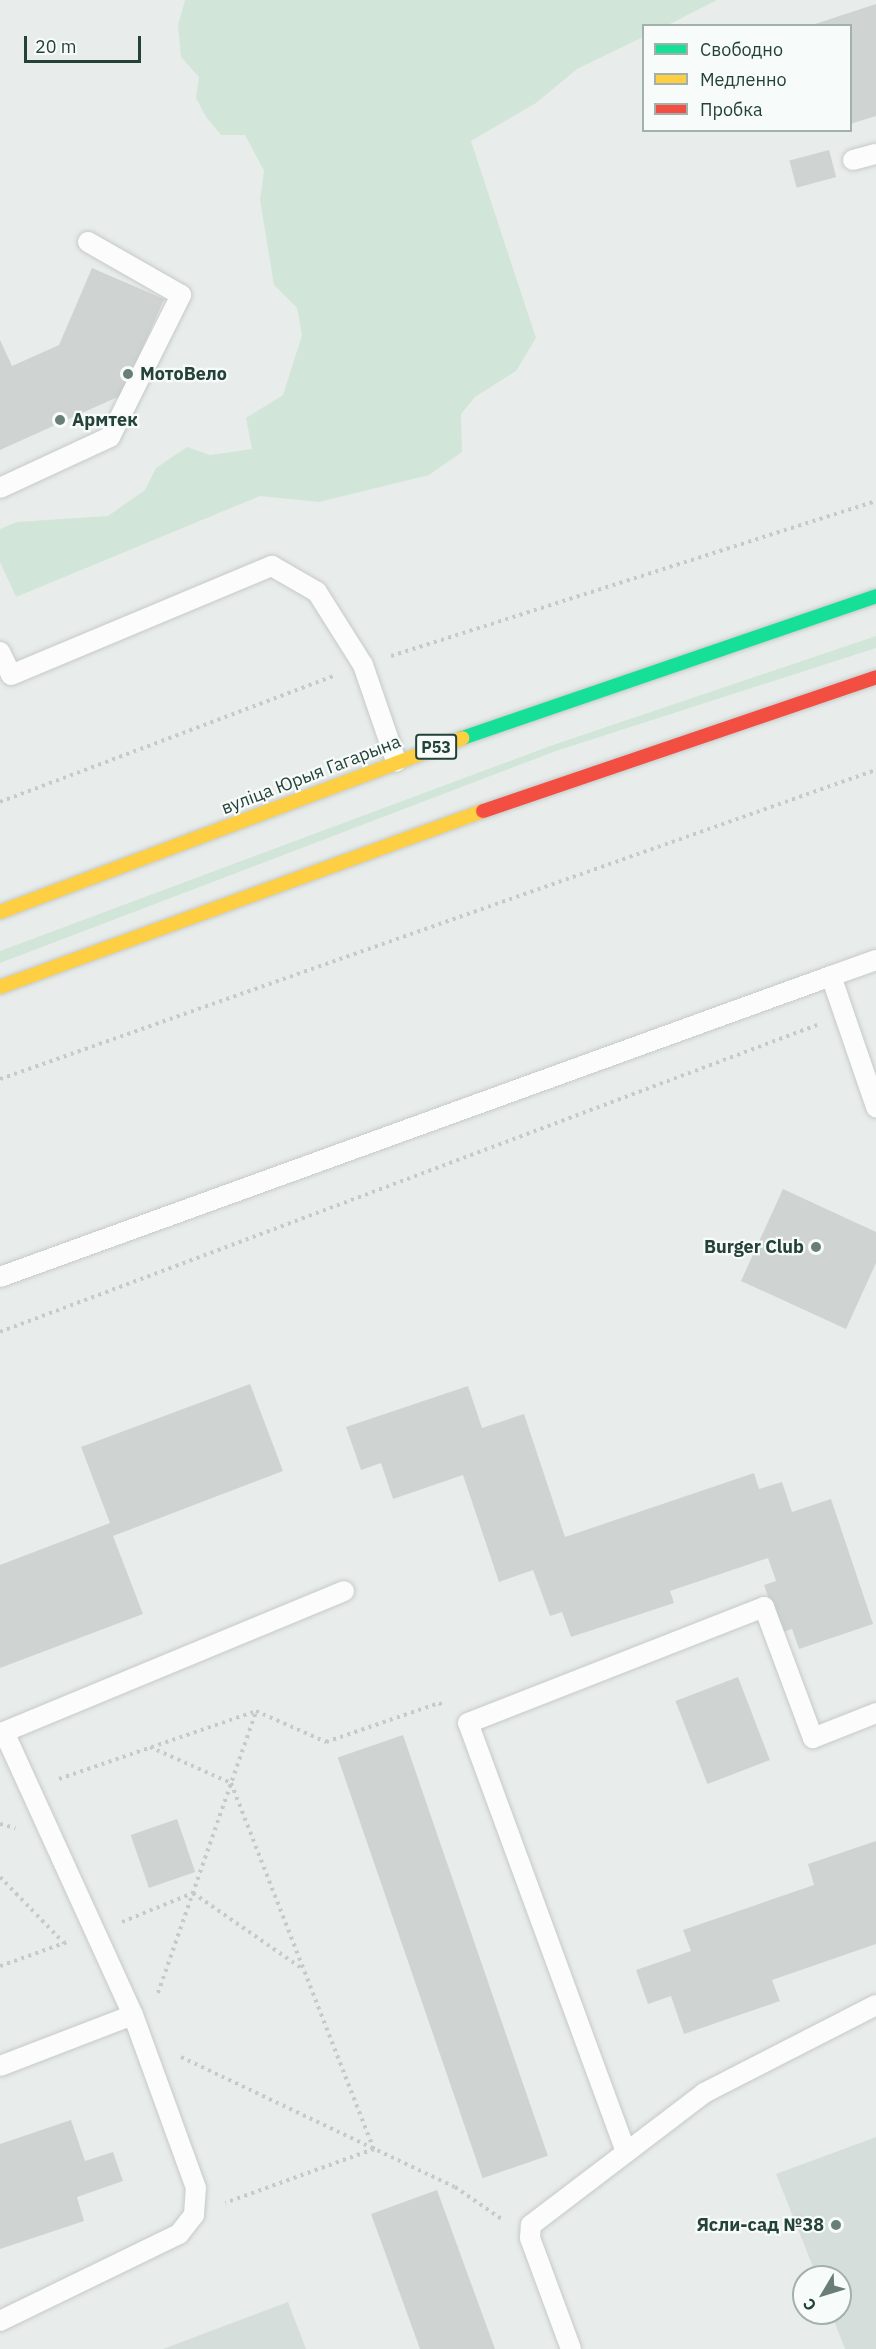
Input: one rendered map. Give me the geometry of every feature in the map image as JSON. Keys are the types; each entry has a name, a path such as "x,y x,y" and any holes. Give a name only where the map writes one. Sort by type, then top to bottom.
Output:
{"main road":[{"name":"вуліца Юрыя Гагарына","path":"0,912 396,761 876,596"},
{"path":"0,987 344,859 876,677"}],"lane":[{"path":"854,160 876,154"},
{"path":"0,488 110,437 181,295 88,242"},
{"path":"0,652 11,675 272,566 317,592 363,665 396,761"},
{"path":"0,1278 876,960"},
{"path":"831,976 876,1107"},
{"path":"0,2321 179,2234 194,2215 196,2188 133,2015 2,1731 344,1591"},
{"path":"626,2152 468,1723 764,1607 813,1738 876,1713"},
{"path":"571,2349 530,2238 531,2224 542,2213 704,2093 876,2005"},
{"path":"0,2066 133,2015"}],"path":[{"path":"0,802 363,665 876,501"},
{"path":"0,1079 876,770"},
{"path":"0,1332 476,1158 844,1015"},
{"path":"30,1788 256,1711 326,1742 439,1703 468,1723"},
{"path":"256,1711 142,2039 455,2187 530,2238"},
{"path":"150,1747 231,1783 374,2149"},
{"path":"0,1966 96,1932 193,1893"},
{"path":"193,1893 305,1971"},
{"path":"194,2215 374,2149"}],"shaded area":[{"name":"Ясли-сад №38","path":"876,2137 876,2349 845,2349 836,2325 852,2325 852,2265 812,2265 776,2174"},
{"path":"288,2302 306,2349 163,2349"}],"green space":[{"path":"185,0 717,0 670,24 642,24 642,37 577,69 536,103 471,141 536,338 516,371 475,397 461,414 462,452 429,475 319,502 260,496 16,597 0,562 0,529 17,522 108,516 145,490 156,468 187,447 210,455 252,449 246,418 283,395 302,335 297,308 274,285 260,200 264,171 245,135 221,135 206,117 196,98 199,77 181,57 178,25"},
{"path":"876,636 876,648 556,751 0,963 0,951 550,746"}],"building":[{"path":"876,4 876,116 852,123 852,24 815,24"},
{"path":"829,150 836,177 797,188 789,161"},
{"path":"92,268 164,299 122,395 0,450 0,340 12,366 59,345"},
{"name":"Burger Club","path":"783,1189 876,1232 876,1263 846,1329 741,1281"},
{"path":"250,1384 283,1471 113,1536 143,1614 0,1668 0,1565 110,1523 81,1447"},
{"path":"468,1386 482,1428 524,1414 565,1537 754,1473 759,1489 782,1482 792,1512 831,1499 873,1624 799,1649 792,1629 780,1633 764,1585 776,1581 768,1558 670,1591 674,1603 571,1637 562,1612 550,1616 533,1570 499,1582 463,1475 393,1499 381,1463 361,1470 346,1427"},
{"path":"738,1677 770,1760 707,1784 675,1701"},
{"path":"403,1735 548,2156 483,2178 338,1757"},
{"path":"177,1819 195,1872 149,1888 131,1835"},
{"path":"876,1841 876,1944 772,1980 780,2001 684,2034 671,1996 648,2004 636,1970 691,1951 683,1930 814,1885 808,1864"},
{"path":"71,2120 85,2161 113,2152 123,2181 77,2197 84,2221 0,2249 0,2144"},
{"path":"437,2190 495,2349 420,2349 371,2214"}],"traffic: fast":[{"path":"462,738 876,596"}],"traffic: slow":[{"path":"0,912 462,738"},
{"path":"0,987 483,811"}],"traffic: jam":[{"path":"483,811 876,677"}],"place":[{"name":"МотоВело","path":"128,374"},
{"name":"Армтек","path":"60,420"},
{"name":"Burger Club","path":"816,1247"},
{"name":"Ясли-сад №38","path":"836,2225"}]}
